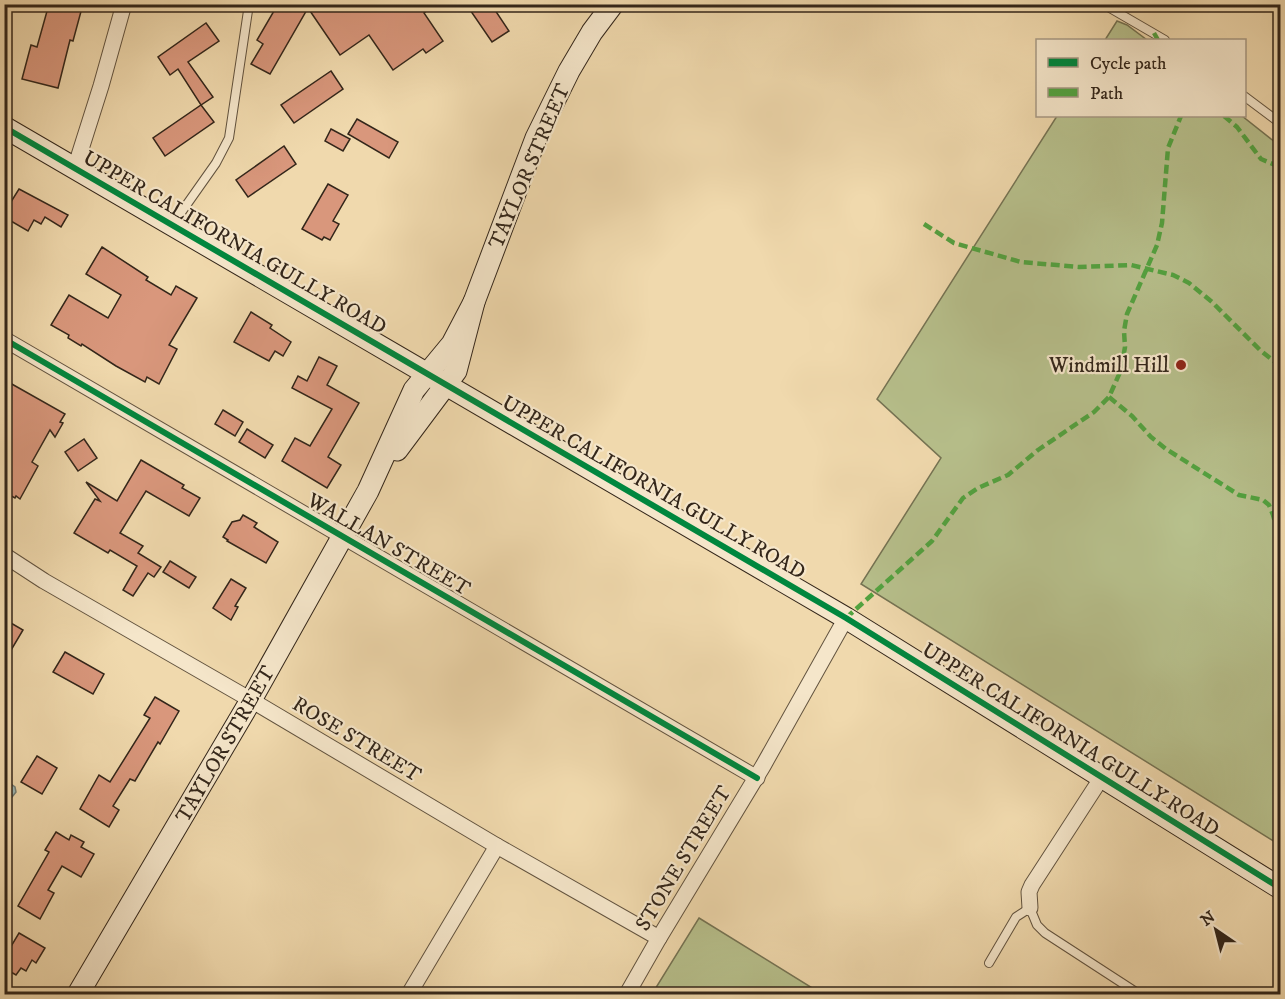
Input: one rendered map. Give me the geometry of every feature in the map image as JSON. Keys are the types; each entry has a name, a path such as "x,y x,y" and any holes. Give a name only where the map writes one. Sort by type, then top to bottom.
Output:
{"street":[{"path":"75,168 88,131 124,4"},
{"name":"TAYLOR STREET","path":"368,492 456,371 474,302 518,183 548,111 592,32 613,4"},
{"name":"UPPER CALIFORNIA GULLY ROAD","path":"4,127 846,618 1281,888"},
{"name":"TAYLOR STREET","path":"78,994 251,700 368,492 414,390 452,344 474,302"},
{"name":"WALLAN STREET","path":"4,339 757,777"},
{"name":"ROSE STREET","path":"4,555 496,846 659,938"},
{"name":"STONE STREET","path":"627,994 757,777 846,618"},
{"path":"1030,908 1029,892 1032,885 1102,777"},
{"path":"409,994 496,846"}],"lane":[{"path":"172,225 216,163 229,138 249,4"},
{"path":"1102,4 1163,39"},
{"path":"1246,97 1281,123"},
{"path":"989,963 1016,917 1030,908 1037,925 1045,933 1139,994"}],"green space":[{"path":"1117,21 1127,25 1146,39 1106,39"},
{"path":"1056,117 1243,117 1280,146 1280,845 861,584 941,458 877,399"},
{"path":"699,918 822,994 652,994"}],"water":[{"path":"11,784 15,787 16,792 12,797 5,798 5,785"}],"building":[{"path":"49,4 83,4 73,41 70,40 58,88 22,79 31,45 37,47"},
{"path":"278,4 436,4 424,13 443,41 426,53 423,49 393,70 369,35 340,55 308,8 270,74 251,64 263,44 257,40"},
{"path":"466,4 491,4 509,31 492,42"},
{"path":"206,23 219,41 188,62 213,97 201,105 178,69 170,75 158,57"},
{"path":"331,71 343,89 294,123 281,105"},
{"path":"201,105 214,122 165,156 153,138"},
{"path":"357,119 398,142 389,158 348,134"},
{"path":"331,129 350,139 343,151 325,141"},
{"path":"284,146 296,164 248,197 236,180"},
{"path":"328,184 348,195 333,221 339,224 330,240 324,237 322,240 302,229"},
{"path":"19,189 68,215 61,227 45,217 41,224 34,220 28,231 4,217 4,213"},
{"path":"102,247 148,277 146,280 171,295 176,286 197,298 169,345 177,349 159,384 147,377 145,382 82,344 81,346 68,338 69,335 51,325 69,295 108,318 121,295 86,274"},
{"path":"251,312 272,325 270,328 291,342 283,356 275,351 269,361 234,342"},
{"path":"319,357 337,366 327,385 359,403 328,457 341,465 327,488 282,461 295,438 310,446 332,409 292,388 298,376 307,381"},
{"path":"10,383 65,414 55,437 50,430 32,462 38,466 20,499 4,492 4,393"},
{"path":"223,410 243,422 235,436 215,424"},
{"path":"247,429 273,445 265,458 239,442"},
{"path":"84,439 97,458 78,471 65,452"},
{"path":"141,460 184,485 182,488 200,498 189,516 146,491 120,533 143,546 138,553 161,567 154,577 148,573 133,596 123,590 137,566 110,550 108,553 74,533 95,499 100,501 86,482 117,501"},
{"path":"243,515 257,523 254,527 278,542 266,563 223,537 232,522 240,520"},
{"path":"170,561 196,577 189,588 163,572"},
{"path":"231,579 246,588 235,606 238,607 231,620 213,608"},
{"path":"4,619 23,630 4,662"},
{"path":"65,652 104,674 93,694 53,672"},
{"path":"155,697 179,711 135,781 130,779 113,806 119,810 109,827 80,809 99,775 110,782 150,718 144,715"},
{"path":"37,756 57,768 42,794 21,782"},
{"path":"56,832 69,840 71,835 84,842 81,847 94,854 81,877 62,866 48,890 54,893 40,919 18,906 49,852 45,850"},
{"path":"19,933 45,948 36,963 32,960 26,971 21,968 16,975 4,968 4,958"}],"marked path":[{"path":"1154,33 1157,39"},
{"path":"846,618 932,541 963,498 978,488 1008,475 1038,450 1094,412 1109,397 1121,370 1127,314 1157,245 1162,223 1168,148 1181,117"},
{"path":"1225,117 1237,127 1261,159 1280,167"},
{"path":"924,224 954,243 1021,262 1079,267 1131,265 1173,275 1189,283 1212,302 1260,350 1280,366"},
{"path":"1109,397 1166,449 1239,495 1263,500 1269,505 1280,540"}],"cycle path":[{"path":"4,127 846,618 1280,888"},
{"path":"4,339 757,778"}],"place":[{"name":"Windmill Hill","path":"1181,365"}]}
